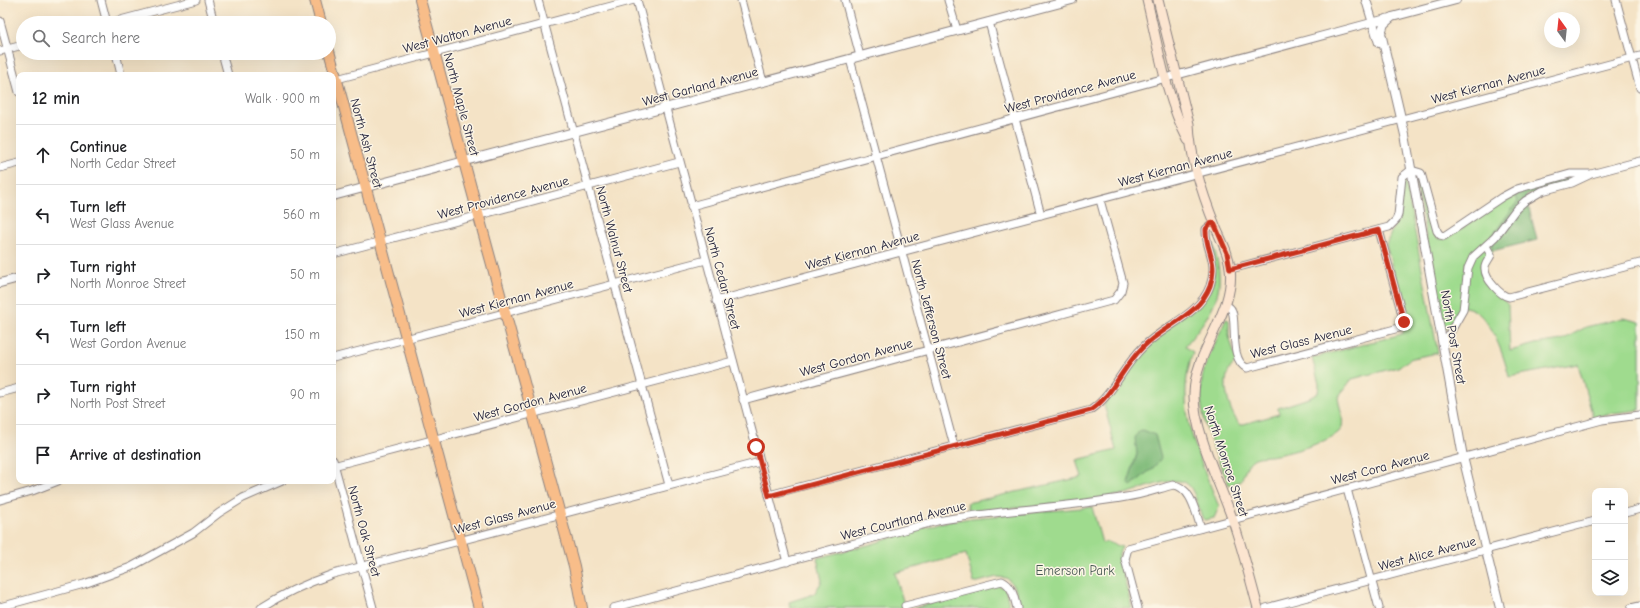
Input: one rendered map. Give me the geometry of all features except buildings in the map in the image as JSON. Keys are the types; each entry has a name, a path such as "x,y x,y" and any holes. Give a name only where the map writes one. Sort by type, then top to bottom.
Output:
{"main road":[{"path":"315,0 319,16"},
{"name":"North Maple Street","path":"420,0 480,215 574,566 582,608"},
{"name":"North Monroe Street","path":"1147,0 1166,77 1181,126 1189,142 1214,223 1227,253 1230,269 1230,289 1225,304 1199,362 1194,396 1198,423 1232,520 1258,608"},
{"name":"North Monroe Street","path":"1158,0 1189,124 1189,142"},
{"name":"North Ash Street","path":"331,60 334,72"},
{"name":"North Ash Street","path":"336,83 479,608"}],"street":[{"path":"101,0 106,16"},
{"path":"135,16 196,0"},
{"path":"208,0 212,16"},
{"name":"North Walnut Street","path":"538,0 669,485"},
{"name":"West Walton Avenue","path":"336,79 635,0"},
{"name":"North Cedar Street","path":"635,0 786,562"},
{"path":"741,0 763,82"},
{"path":"845,0 860,56"},
{"path":"948,0 957,30"},
{"name":"West Garland Avenue","path":"336,195 989,22 1054,2 1072,0"},
{"name":"North Post Street","path":"1366,0 1372,23 1389,70"},
{"name":"West Providence Avenue","path":"691,206 1456,0"},
{"path":"1616,0 1640,88"},
{"name":"North Post Street","path":"1392,17 1384,24 1381,33 1411,170 1463,457 1484,550 1500,608"},
{"path":"0,21 4,50 16,84"},
{"path":"989,22 1041,215"},
{"path":"4,50 16,47"},
{"name":"West Kiernan Avenue","path":"716,301 1640,56"},
{"name":"North Jefferson Street","path":"850,59 954,446"},
{"path":"118,60 121,72"},
{"path":"224,60 227,72"},
{"path":"1443,345 1463,310 1469,263 1476,254 1498,233 1516,209 1529,198 1542,191 1572,183 1591,174 1640,161"},
{"name":"West Providence Avenue","path":"336,253 679,162"},
{"path":"0,168 16,164"},
{"path":"1230,269 1389,227 1396,220 1399,211 1402,177 1411,170 1421,173 1437,230 1443,236 1449,234 1495,202 1517,189 1570,174 1591,174"},
{"name":"West Gordon Avenue","path":"743,400 1114,300 1121,291 1123,283 1100,200"},
{"path":"769,496 1091,410 1100,403 1144,346 1192,311 1204,299 1210,286 1214,268 1206,229 1210,224 1214,223"},
{"name":"West Glass Avenue","path":"1225,304 1233,311 1234,343 1245,367 1252,367 1397,329 1404,323 1379,230"},
{"path":"1486,246 1490,255 1485,265 1486,273 1502,294 1509,297 1640,263"},
{"name":"West Kiernan Avenue","path":"336,357 706,260"},
{"path":"0,283 16,279"},
{"name":"West Gordon Avenue","path":"336,464 433,440 733,361"},
{"path":"0,393 16,389"},
{"name":"West Cora Avenue","path":"1138,608 1125,559 1128,548 1602,420 1640,415"},
{"name":"West Glass Avenue","path":"261,608 306,583 362,566 760,462"},
{"name":"North Oak Street","path":"336,471 374,608"},
{"path":"0,500 50,484"},
{"path":"0,607 84,584 131,567 193,533 219,513 243,498 275,484"},
{"name":"West Courtland Avenue","path":"613,608 937,521 970,515 1071,505 1128,497 1173,485 1178,485 1187,491 1201,528"},
{"path":"1347,489 1379,608"},
{"path":"1628,512 1640,508"},
{"name":"West Alice Avenue","path":"1266,608 1592,522"},
{"path":"905,606 998,582 1007,583 1012,590 1017,608"},
{"path":"1631,608 1640,606"}],"green space":[{"path":"1417,174 1419,176 1434,233 1438,239 1446,239 1514,193 1519,201 1492,236 1492,251 1481,264 1481,275 1508,305 1510,351 1535,344 1562,340 1586,327 1623,318 1640,322 1640,410 1593,417 1578,364 1509,377 1499,345 1493,333 1479,314 1470,308 1460,307 1448,327 1445,328 1442,323 1415,177"},
{"path":"1570,177 1573,178 1526,196 1537,240 1492,251 1492,236 1518,201 1514,193"},
{"path":"1403,178 1406,185 1438,353 1412,358 1398,367 1352,379 1338,397 1342,420 1342,427 1339,432 1332,437 1302,449 1273,456 1254,458 1248,464 1241,481 1229,485 1207,429 1201,400 1201,385 1204,370 1226,319 1229,320 1229,336 1237,362 1231,367 1227,375 1226,392 1232,411 1240,425 1279,414 1278,408 1309,398 1318,393 1319,384 1312,358 1402,334 1406,327 1407,321 1386,245 1398,216"},
{"path":"1210,236 1219,269 1217,295 1206,319 1185,346 1193,352 1188,373 1186,393 1187,412 1197,450 1219,507 1214,518 1206,520 1203,519 1191,488 1184,482 1178,481 1171,481 1125,494 1086,500 969,512 967,503 1082,477 1077,460 1116,450 1104,404 1140,354 1211,289","holes":["1137,454 1131,486 1128,483"]},
{"path":"1143,430 1155,435 1161,458 1154,467 1131,486 1128,483 1137,454 1135,438 1139,431"},
{"name":"Emerson Park","path":"1092,507 1102,543 1107,542 1122,547 1119,553 1119,559 1132,608 1020,608 1015,588 1007,578 997,577 974,583 966,554 895,573 905,608 790,608 789,602 814,594 822,581 817,558 872,544 939,523 971,518"},
{"path":"997,585 1005,588 1010,608 914,608"}],"route":[{"path":"756,447 769,496 1091,410 1106,396 1144,346 1192,311 1204,299 1210,286 1214,268 1206,229 1210,224 1214,223 1224,244 1230,269 1379,230 1404,322"}]}
